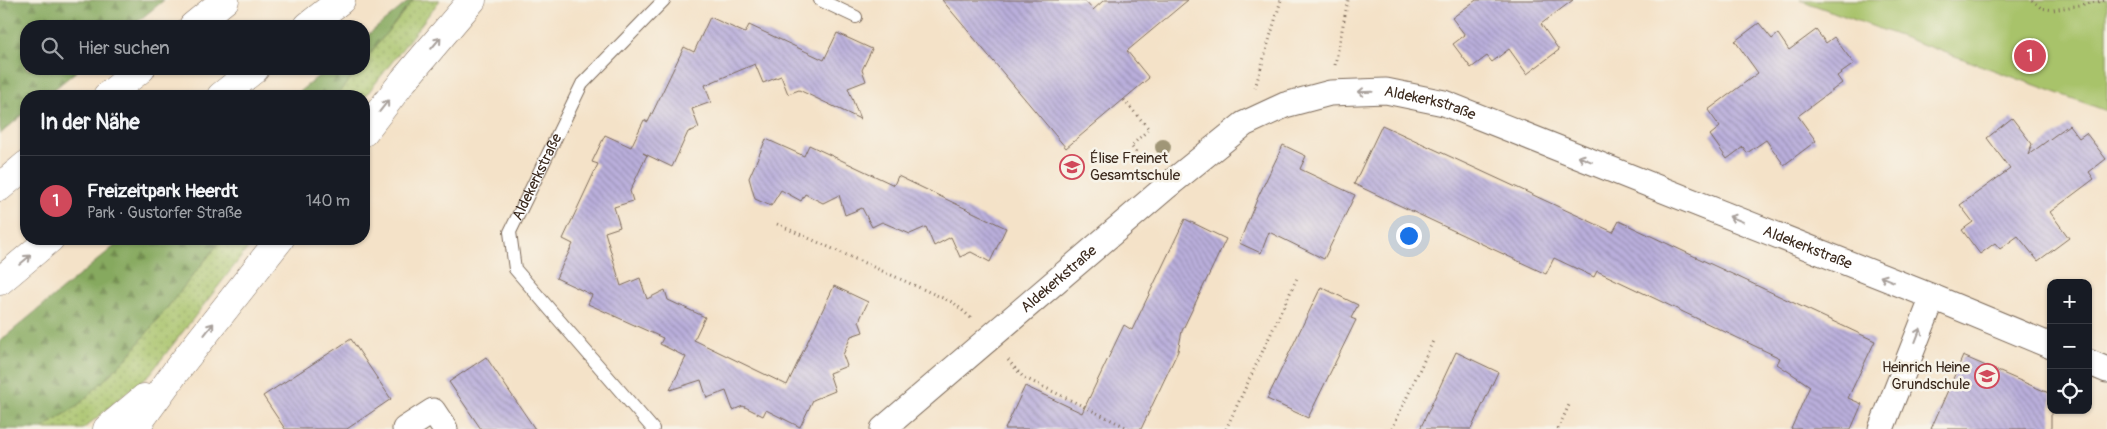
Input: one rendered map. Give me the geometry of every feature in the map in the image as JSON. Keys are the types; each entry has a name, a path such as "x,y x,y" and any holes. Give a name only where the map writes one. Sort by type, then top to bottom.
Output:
{"highway":[{"path":"200,20 225,0"},
{"path":"316,20 341,0"},
{"path":"370,124 404,80 472,0"},
{"path":"115,90 133,75"},
{"path":"229,90 247,75"},
{"path":"0,187 20,170"},
{"path":"0,281 43,245"},
{"path":"134,429 179,367 275,245"},
{"path":"107,429 179,367"}],"street":[{"name":"Aldekerkstraße","path":"884,429 1166,187 1244,124 1285,105 1330,93 1386,91 1444,103 1933,297 2047,344"},
{"path":"1881,429 1933,297"},
{"path":"2092,364 2107,370"},
{"path":"405,429 433,411 445,429"}],"lane":[{"name":"Aldekerkstraße","path":"653,429 515,269 510,232 582,84 664,0"},
{"path":"820,0 856,17"}],"path":[{"path":"1244,124 1281,0"},
{"path":"1330,93 1348,0"},
{"path":"2032,0 2041,8 2053,10 2107,0"},
{"path":"1124,100 1149,130 1130,146 1166,187"},
{"path":"777,224 954,303 965,312 1022,377 1130,429"},
{"path":"1226,429 1298,276"},
{"path":"1392,429 1433,341"},
{"path":"1558,429 1569,405"}],"green space":[{"path":"0,0 164,0 139,20 20,20 20,75 72,75 53,90 20,90 20,117 0,134"},
{"path":"410,0 413,0 370,54 370,33"},
{"path":"413,0 440,0 370,90 341,90 353,75 370,75 370,54"},
{"path":"1800,0 2107,0 2107,111"},
{"path":"320,75 353,75 341,90 301,90"},
{"path":"116,245 217,245 126,359 76,407 41,429 0,429 0,341"},
{"path":"217,245 250,245 150,374 83,429 41,429 76,407 126,359"}],"building":[{"path":"942,0 1084,0 1093,10 1104,0 1188,0 1127,51 1149,78 1066,148"},
{"path":"1476,0 1573,0 1541,24 1559,50 1527,74 1509,49 1492,62 1487,56 1471,68 1453,44 1465,35 1452,18"},
{"path":"710,17 745,33 749,25 824,60 837,33 872,49 862,70 866,81 848,88 860,119 799,90 788,94 781,76 763,83 755,64 705,85 711,102 692,109 699,128 688,132 672,167 643,153 647,155 630,191 633,201 614,207 620,227 605,232 621,286 640,278 647,299 665,290 668,300 705,317 694,340 787,385 834,286 868,302 859,321 863,332 851,336 843,355 847,366 829,373 835,391 813,400 800,427 766,410 763,416 743,406 733,410 726,391 707,398 701,380 670,390 686,357 660,344 663,338 588,304 592,295 556,278 573,244 563,239 598,164 592,162 605,135 631,147 644,120 648,122 684,47 694,52"},
{"path":"1759,23 1772,39 1778,34 1789,50 1816,30 1826,43 1834,37 1854,64 1837,76 1842,83 1798,116 1816,141 1784,165 1766,140 1747,153 1743,147 1727,159 1710,135 1720,127 1708,110 1758,73 1735,41"},
{"path":"2012,118 2032,144 2028,155 2069,125 2079,138 2086,133 2106,159 2089,172 2094,179 2050,212 2069,238 2038,261 2018,236 2000,249 1995,243 1980,254 1962,230 1973,222 1960,205 2010,169 1987,138"},
{"path":"1382,125 1613,232 1619,221 1875,341 1848,398 1862,404 1851,429 1791,429 1810,386 1777,364 1780,358 1597,271 1594,277 1554,258 1546,274 1354,184"},
{"path":"766,139 804,156 809,145 894,185 898,176 1006,228 990,262 971,252 960,257 951,237 934,246 926,227 910,234 882,222 872,227 862,208 845,215 839,195 823,203 805,194 801,201 781,190 771,206 755,199 749,178"},
{"path":"1283,145 1306,156 1300,169 1355,195 1324,259 1269,232 1261,253 1239,243 1258,197"},
{"path":"1185,219 1226,239 1182,331 1178,351 1141,429 1005,429 1025,386 1082,413 1124,325 1132,330"},
{"path":"1321,287 1358,305 1351,318 1356,320 1308,418 1267,399"},
{"path":"351,339 391,399 347,429 285,429 263,396"},
{"path":"1456,352 1498,372 1471,429 1420,429"},
{"path":"1963,356 2047,392 2047,414 2051,414 2051,429 1931,429"},
{"path":"486,357 535,429 481,429 449,382"}],"place":[{"name":"Freizeitpark Heerdt","path":"2030,56"},
{"name":"Élise Freinet Gesamtschule","path":"1072,167"},
{"name":"Heinrich Heine Grundschule","path":"1987,376"}]}
